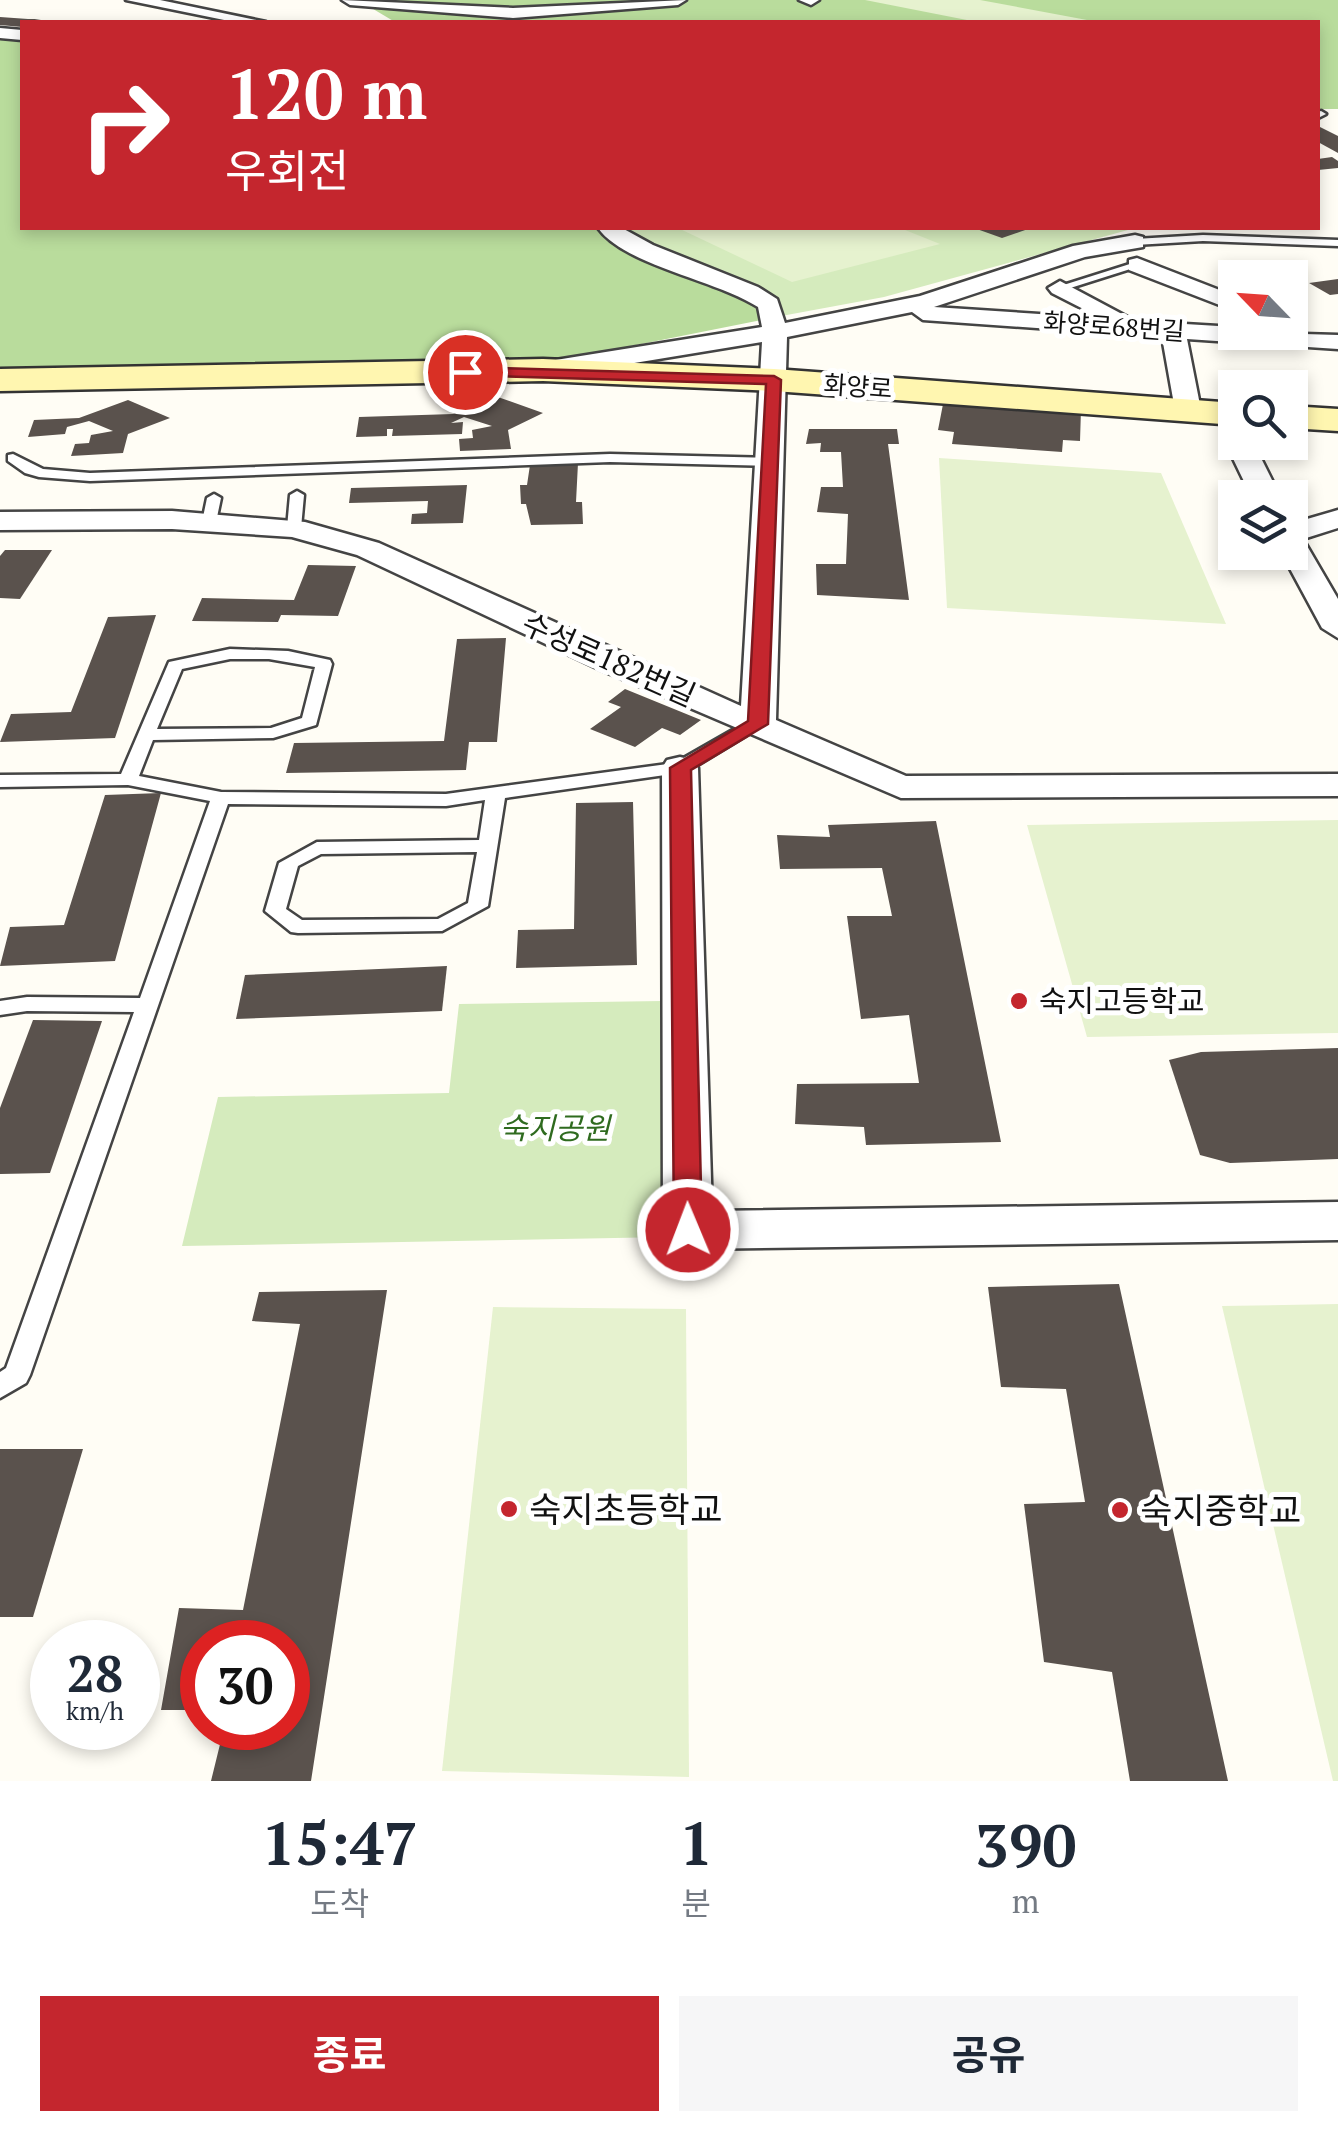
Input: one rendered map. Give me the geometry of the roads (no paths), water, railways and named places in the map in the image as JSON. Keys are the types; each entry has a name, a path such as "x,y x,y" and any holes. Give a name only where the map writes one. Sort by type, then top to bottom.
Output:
{"street":[{"path":"134,0 248,20"},
{"path":"179,20 227,0"},
{"path":"349,0 512,13 678,0"},
{"path":"349,0 383,20"},
{"path":"612,230 647,250 746,287 769,304 775,330 774,380 758,724"},
{"name":"화양로68번길","path":"543,370 889,310 959,294 1084,249 1136,253"},
{"path":"1136,253 1218,295"},
{"path":"1060,288 1140,328"},
{"name":"화양로68번길","path":"889,310 1336,343"},
{"path":"1173,330 1218,412"},
{"path":"1308,332 1336,343"},
{"name":"화양로","path":"0,380 543,370 774,380 1218,422"},
{"path":"1308,418 1338,420"},
{"name":"수성로182번길","path":"0,522 211,510 296,511 368,549 902,786 1338,785"},
{"path":"1308,528 1338,519"},
{"path":"1307,570 1337,623"},
{"path":"680,768 688,1230 1338,1220"}],"lane":[{"path":"1161,230 1170,240"},
{"path":"1060,288 1170,240 1338,243"},
{"path":"13,458 25,470 52,476 90,477 610,458 770,462"},
{"path":"128,779 174,666 204,656 296,655 324,664 310,721 273,733 146,735"},
{"path":"0,781 128,779 221,798 446,800 680,768 758,724"},
{"path":"487,846 317,848 288,863 276,911 298,927 442,925 478,906 496,793"},
{"path":"0,1387 17,1374 221,798"},
{"path":"0,1008 148,1005"}],"place":[{"name":"숙지고등학교","path":"1019,1001"},
{"name":"숙지초등학교","path":"509,1509"},
{"name":"숙지중학교","path":"1120,1510"}],"park label":[{"name":"숙지공원","path":"555,1128"}]}
